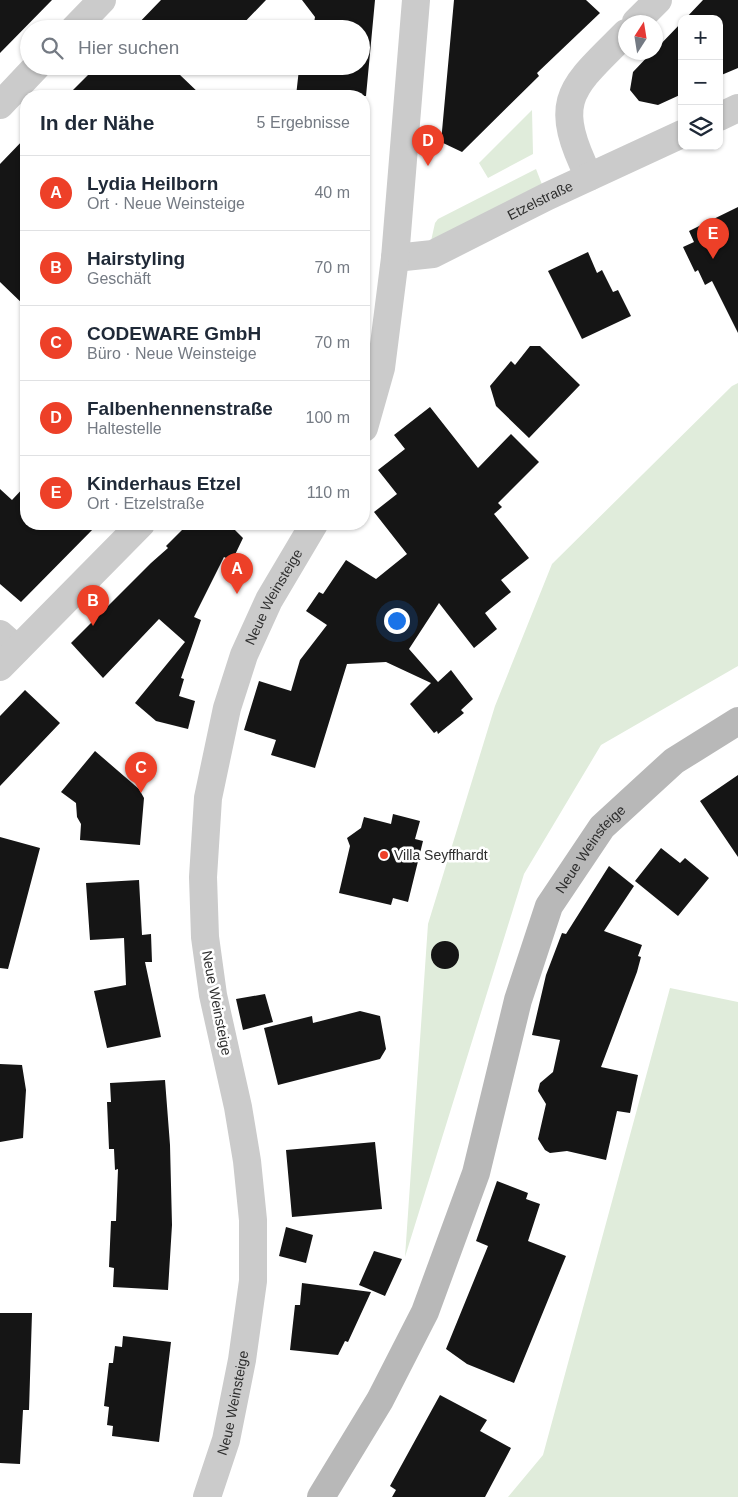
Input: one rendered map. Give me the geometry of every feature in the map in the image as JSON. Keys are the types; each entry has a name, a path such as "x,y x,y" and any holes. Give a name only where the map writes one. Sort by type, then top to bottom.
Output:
{"main road":[{"name":"Neue Weinsteige","path":"321,1497 380,1400 425,1312 476,1173 518,1000 549,906 602,827 674,761 738,721"}],"street":[{"path":"83,20 102,0"},
{"path":"370,407 381,368 395,258 416,0"},
{"path":"643,15 658,0"},
{"path":"589,177 577,152 569,121 571,96 580,79 618,41"},
{"path":"0,105 28,75"},
{"path":"723,114 738,108"},
{"name":"Etzelstraße","path":"395,258 433,254 589,177 678,136"},
{"path":"6,650 135,530"},
{"name":"Neue Weinsteige","path":"207,1497 228,1434 242,1360 253,1281 252,1220 246,1161 238,1107 213,995 205,937 203,877 208,798 228,708 244,654 269,600 310,530"}],"green space":[{"path":"532,110 533,154 488,178 479,163"},
{"path":"536,169 543,187 431,241 435,223 438,219"},
{"path":"738,383 738,666 601,745 524,874 405,1257 428,924 495,706 552,564 732,386"},
{"path":"670,988 738,1002 738,1497 508,1497 543,1455"}],"building":[{"path":"0,0 52,0 32,20 20,20 20,33 0,53"},
{"path":"161,0 266,0 247,20 142,20"},
{"path":"302,0 375,0 370,53 370,20 314,20 315,17"},
{"path":"454,0 586,0 600,13 537,73 539,76 462,152 441,142"},
{"path":"703,0 738,0 738,68 723,74 723,15 689,15"},
{"path":"678,26 678,96 658,105 639,101 630,90 633,72 644,60 663,60 663,42"},
{"path":"88,75 180,75 196,90 73,90"},
{"path":"298,75 368,75 367,90 297,90"},
{"path":"20,143 20,301 0,282 0,164"},
{"path":"738,207 738,333 712,281 705,285 698,270 695,272 683,247 694,242 689,231"},
{"path":"588,252 597,273 602,270 613,292 618,290 631,316 582,339 548,271"},
{"path":"530,346 540,346 580,385 529,438 496,406 490,386 511,361 515,365"},
{"path":"430,407 478,468 511,434 539,462 498,503 502,507 494,514 529,558 501,580 511,592 485,613 497,629 474,648 439,603 409,649 438,682 451,670 473,699 461,710 464,713 438,734 437,731 434,733 410,704 431,683 386,662 347,664 315,768 271,755 276,740 244,730 259,681 291,691 300,660 327,625 306,611 319,592 323,594 346,560 376,579 407,554 374,512 397,494 378,470 405,449 394,435"},
{"path":"0,489 12,500 20,491 20,530 92,530 21,602 0,584"},
{"path":"182,530 235,530 243,538 232,561 224,557 194,617 201,620 181,678 184,679 179,696 195,701 188,729 156,721 135,703 185,642 159,619 103,678 71,643 168,548 166,546"},
{"path":"25,690 60,723 0,786 0,716"},
{"path":"95,751 139,789 144,798 140,845 80,840 81,824 77,817 76,803 61,792"},
{"path":"738,775 738,857 700,801"},
{"name":"Villa Seyffhardt","path":"393,814 420,821 415,839 423,841 408,902 393,898 391,905 339,893 350,846 347,838 361,828 364,817 391,824"},
{"path":"0,837 40,848 8,969 0,968"},
{"path":"661,848 680,863 685,858 709,878 678,916 635,881"},
{"path":"609,866 634,886 604,931 642,945 638,956 641,957 637,972 601,1067 638,1075 630,1113 617,1111 606,1160 567,1151 550,1153 545,1150 538,1139 546,1104 538,1091 540,1083 553,1072 560,1040 532,1035 546,975 562,933 566,934"},
{"path":"139,880 142,935 151,934 152,962 145,962 161,1037 107,1048 94,991 126,985 124,938 90,940 86,883"},
{"path":"445,941 455,945 459,955 455,965 445,969 435,965 431,955 435,945"},
{"path":"265,994 273,1022 243,1030 236,999"},
{"path":"360,1011 380,1016 386,1049 380,1059 278,1085 264,1028 312,1016 313,1023"},
{"path":"0,1064 22,1065 26,1090 23,1138 0,1142"},
{"path":"165,1080 170,1145 172,1225 168,1290 113,1287 114,1268 109,1267 111,1221 116,1221 118,1169 115,1170 114,1149 109,1149 107,1102 111,1102 110,1083"},
{"path":"375,1142 382,1209 292,1217 286,1150"},
{"path":"497,1181 528,1193 526,1199 540,1204 528,1241 566,1256 514,1383 467,1364 446,1349 488,1246 476,1241"},
{"path":"286,1227 313,1235 306,1263 279,1256"},
{"path":"374,1251 402,1259 385,1296 359,1285"},
{"path":"302,1283 371,1292 348,1342 345,1341 338,1355 290,1350 295,1305 300,1305"},
{"path":"0,1313 32,1313 29,1410 23,1410 20,1464 0,1463"},
{"path":"123,1336 171,1342 159,1442 112,1436 113,1426 107,1425 109,1407 104,1406 109,1363 113,1363 115,1346 122,1347"},
{"path":"440,1395 487,1420 480,1431 511,1448 485,1497 392,1497 396,1490 390,1486"}],"place":[{"name":"Falbenhennenstraße","path":"428,166"},
{"name":"Kinderhaus Etzel","path":"713,259"},
{"name":"Lydia Heilborn","path":"237,594"},
{"name":"Hairstyling","path":"93,626"},
{"name":"CODEWARE GmbH","path":"141,793"},
{"name":"Villa Seyffhardt","path":"384,855"}]}
